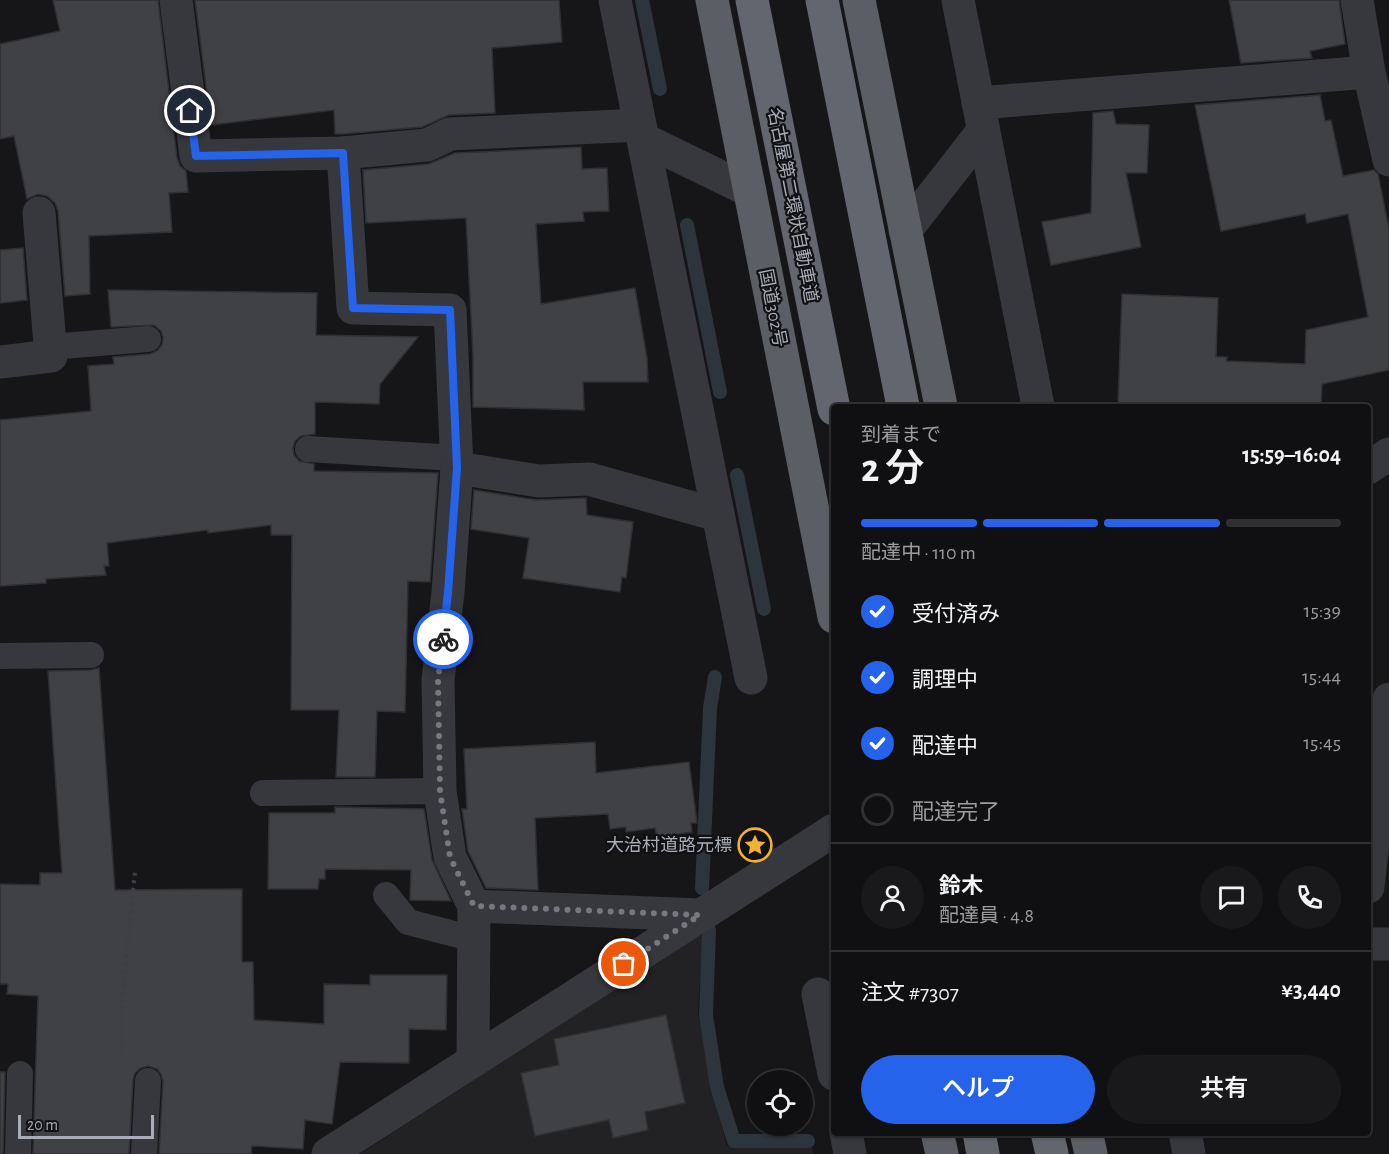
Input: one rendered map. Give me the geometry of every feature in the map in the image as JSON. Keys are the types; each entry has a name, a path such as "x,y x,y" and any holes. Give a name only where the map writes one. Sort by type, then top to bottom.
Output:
{"highway":[{"name":"国道302号","path":"712,0 831,602"},
{"name":"名古屋第二環状自動車道","path":"752,0 833,404"},
{"path":"822,0 903,404"},
{"path":"859,0 941,404"},
{"path":"938,1136 942,1154"},
{"path":"980,1136 983,1154"},
{"path":"1048,1136 1052,1154"},
{"path":"1087,1136 1091,1154"}],"street":[{"path":"176,0 196,156 343,153 427,145 450,134 642,132 750,191"},
{"path":"615,0 751,678"},
{"path":"958,0 1038,404"},
{"path":"1357,0 1369,72 1389,160"},
{"path":"981,117 1369,72"},
{"path":"906,231 981,117"},
{"path":"343,153 353,308 450,310 456,463 448,592 438,680 440,791 450,857 474,906 473,1061"},
{"path":"0,362 51,356 39,213"},
{"path":"1371,466 1389,454"},
{"path":"456,463 539,481 589,479 718,515"},
{"path":"1371,860 1389,699"},
{"path":"328,1154 831,832"},
{"path":"474,906 700,915"},
{"path":"1371,944 1389,945"},
{"path":"818,994 831,1059"},
{"path":"847,1136 850,1154"},
{"path":"1186,1136 1189,1154"}],"lane":[{"path":"50,347 148,339"},
{"path":"308,449 456,463"},
{"path":"0,656 91,655"},
{"path":"263,793 440,791"},
{"path":"386,895 408,922 474,939"},
{"path":"18,1154 20,1074"},
{"path":"144,1154 148,1081"}],"path":[{"path":"135,871 120,1020 122,1054 134,1076 148,1081"}],"shaded area":[{"path":"703,932 698,1013 712,1087 727,1146 812,1147 813,1154 360,1154"}],"building":[{"path":"53,0 158,0 177,158 180,166 186,171 188,192 169,193 172,232 89,236 90,294 65,296 58,211 55,203 47,196 38,194 27,199 14,136 0,139 0,44 60,31"},
{"path":"195,0 559,0 562,42 492,48 495,113 449,115 422,127 342,134 335,134 334,110 211,125"},
{"path":"1229,0 1339,0 1345,44 1310,51 1312,58 1241,63"},
{"path":"1320,95 1325,121 1331,120 1343,176 1374,170 1378,174 1389,229 1389,370 1322,384 1321,404 1118,404 1122,294 1218,298 1216,357 1227,357 1226,361 1305,364 1306,330 1368,317 1348,214 1307,223 1305,214 1221,231 1195,105"},
{"path":"1113,111 1116,124 1149,125 1147,173 1126,173 1141,247 1051,265 1042,222 1091,213 1093,113"},
{"path":"581,147 582,169 607,168 609,211 583,212 584,221 536,224 541,304 635,288 647,358 648,382 583,382 584,410 473,407 473,356 466,218 366,223 363,170 429,164 455,153"},
{"path":"23,248 27,300 0,303 0,250"},
{"path":"108,290 317,293 316,335 418,337 380,384 379,404 315,402 315,434 301,436 295,441 293,448 294,455 299,461 314,464 314,471 438,473 430,582 408,581 405,712 377,711 375,777 336,777 339,710 291,710 292,535 271,535 271,525 208,533 208,530 107,543 109,566 104,566 106,575 46,579 46,583 0,586 0,420 91,411 88,366 114,364 113,357 150,354 162,345 161,331 154,325 111,327"},
{"path":"474,490 536,500 586,498 587,515 633,522 626,578 622,577 620,592 523,578 529,538 471,529"},
{"path":"99,668 115,890 242,889 242,962 253,962 254,1020 324,1024 324,984 370,985 370,975 447,975 446,1030 409,1029 409,1063 340,1062 332,1124 305,1120 303,1149 252,1146 251,1154 159,1154 163,1081 157,1069 148,1066 135,1073 133,1080 129,1154 33,1154 38,996 7,994 8,984 0,984 0,884 40,885 40,873 62,873 48,671"},
{"path":"595,742 596,773 689,762 697,823 691,823 692,832 657,837 655,828 626,832 626,827 610,829 608,814 535,818 538,890 486,888 468,851 462,809 467,809 464,749"},
{"path":"335,807 424,809 432,860 451,901 410,900 411,870 325,869 325,879 319,879 318,889 268,889 269,813 335,813"},
{"path":"666,1015 685,1103 645,1112 648,1130 613,1138 609,1120 535,1136 521,1073 559,1065 554,1039"},
{"path":"0,1072 5,1072 3,1154 0,1154"}],"waterway":[{"path":"642,0 660,89"},
{"path":"687,225 720,392"},
{"path":"737,475 764,609"},
{"path":"702,888 710,708 715,677"},
{"path":"709,930 706,1015 717,1087 734,1141 808,1141"}],"way so far":[{"path":"443,639 438,680 440,791 450,857 474,906 700,915 624,964"}],"place":[{"name":"大治村道路元標","path":"755,845"}],"route":[{"path":"190,111 196,156 343,153 353,308 450,310 457,468 443,639"}]}
